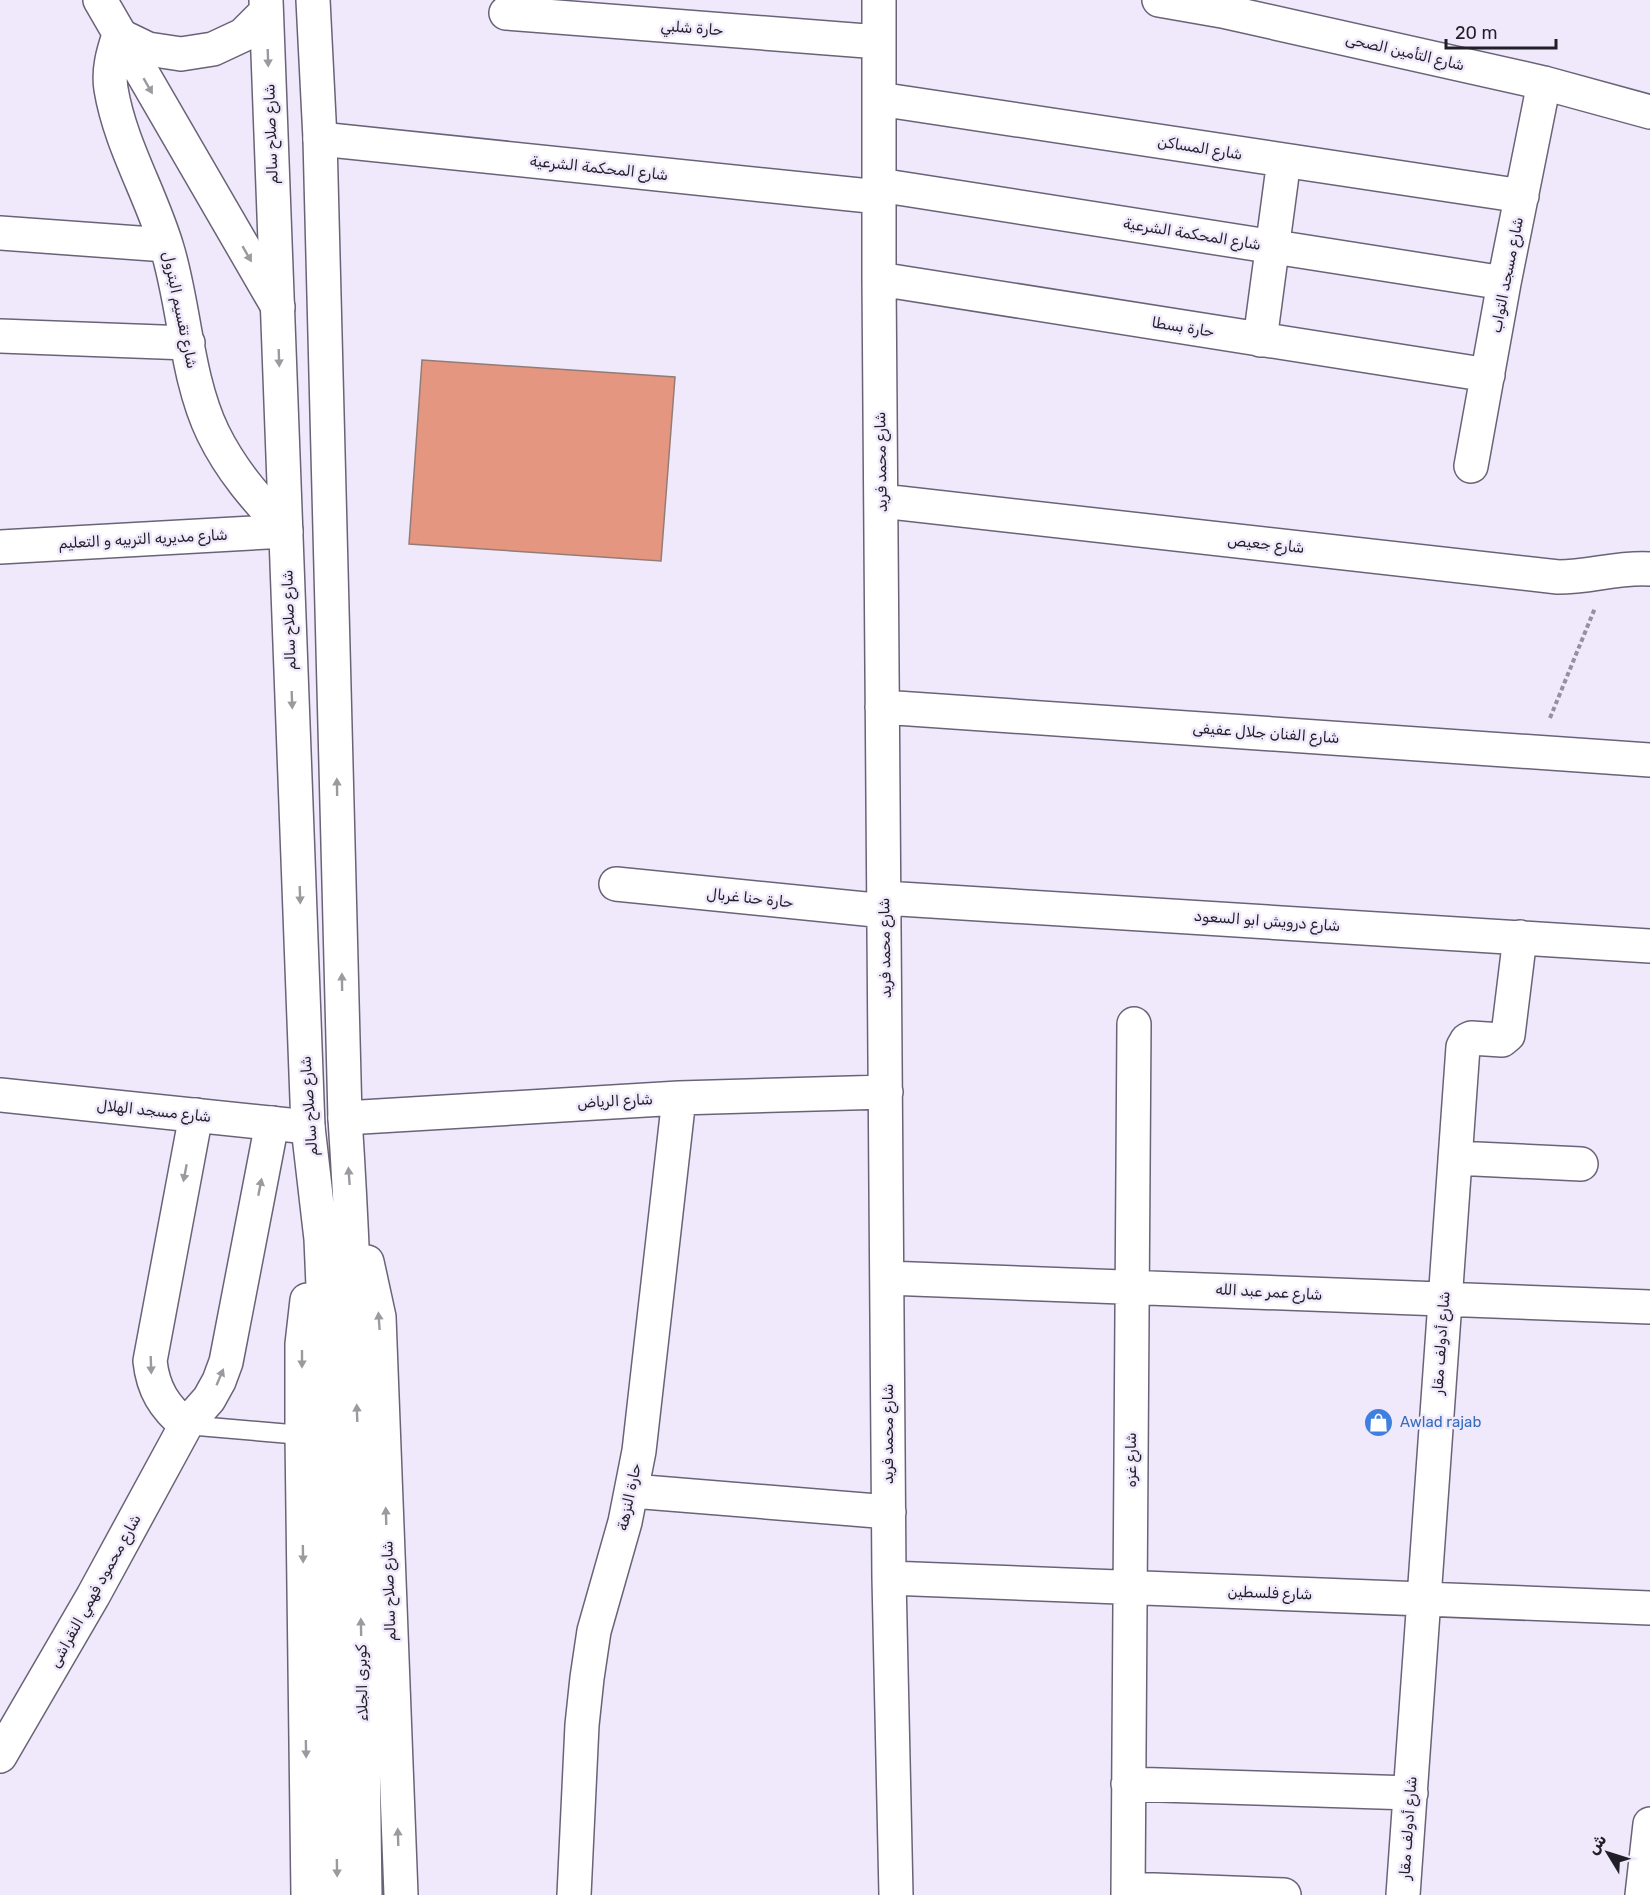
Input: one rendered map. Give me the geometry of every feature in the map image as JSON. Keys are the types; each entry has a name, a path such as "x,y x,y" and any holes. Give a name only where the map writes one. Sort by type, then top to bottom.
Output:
{"street":[{"path":"100,0 118,35 278,307"},
{"name":"شارع صلاح سالم","path":"313,0 320,139 345,1118 352,1220 344,1473"},
{"name":"شارع محمد فريد","path":"879,0 889,1578 896,1895"},
{"name":"شارع التأمين الصحى","path":"1159,0 1222,11 1544,83 1650,112"},
{"path":"118,35 148,50 180,54 213,49 243,35 266,6"},
{"name":"شارع صلاح سالم","path":"266,6 308,1127 344,1473"},
{"name":"حارة شلبي","path":"506,13 879,42"},
{"name":"شارع تقسيم البترول","path":"118,35 110,64 110,86 115,111 166,245 175,275 198,392 212,431 233,470 286,531"},
{"name":"شارع مسجد التواب","path":"1472,466 1504,283 1544,83"},
{"name":"شارع المساكن","path":"879,99 1522,196"},
{"name":"شارع المحكمة الشرعية","path":"320,139 879,191 1273,247 1504,283"},
{"path":"1260,339 1284,160"},
{"path":"0,233 166,245"},
{"name":"حارة بسطا","path":"879,279 1488,375"},
{"path":"0,336 188,343"},
{"name":"شارع جعيص","path":"882,501 1558,577 1577,577 1628,568 1650,569"},
{"name":"شارع مديريه التربيه و التعليم","path":"0,547 286,531"},
{"name":"شارع الفنان جلال عفيفى","path":"882,707 1650,760"},
{"name":"حارة حنا غربال","path":"616,884 884,904"},
{"name":"شارع درويش ابو السعود","path":"884,904 1520,937 1650,946"},
{"name":"شارع أدولف مقار","path":"1403,1895 1463,1047 1471,1038 1502,1040 1508,1035 1520,937"},
{"name":"شارع غزه","path":"1128,1892 1134,1024"},
{"name":"شارع الرياض","path":"345,1118 679,1098 886,1092"},
{"name":"شارع مسجد الهلال","path":"0,1095 308,1127"},
{"name":"حارة النزهة","path":"574,1895 582,1725 587,1678 594,1630 632,1491 639,1451 679,1098"},
{"path":"186,1425 164,1404 152,1376 150,1361 196,1115"},
{"name":"شارع محمود فهمي النقراشى","path":"0,1756 77,1624 186,1425 209,1399 219,1381 226,1362 272,1123"},
{"path":"1455,1158 1581,1164"},
{"name":"شارع صلاح سالم","path":"352,1220 370,1273 379,1317 401,1895"},
{"name":"شارع صلاح سالم","path":"308,1895 302,1344 305,1309 321,1239"},
{"name":"شارع عمر عبد الله","path":"887,1278 1650,1307"},
{"name":"كوبرى الجلاء","path":"337,1895 344,1473"},
{"name":"كوبرى الجلاء","path":"344,1473 365,1895"},
{"path":"632,1491 889,1512"},
{"name":"شارع فلسطين","path":"889,1578 1650,1608"},
{"path":"1128,1784 1411,1793"},
{"path":"1642,1895 1650,1824"},
{"path":"1128,1892 1284,1895"}],"lane":[{"path":"186,1425 302,1436"}],"path":[{"path":"1537,752 1610,570"}],"building":[{"path":"422,360 675,377 661,561 409,544"}],"place":[{"name":"Awlad rajab","path":"1379,1422"}]}
